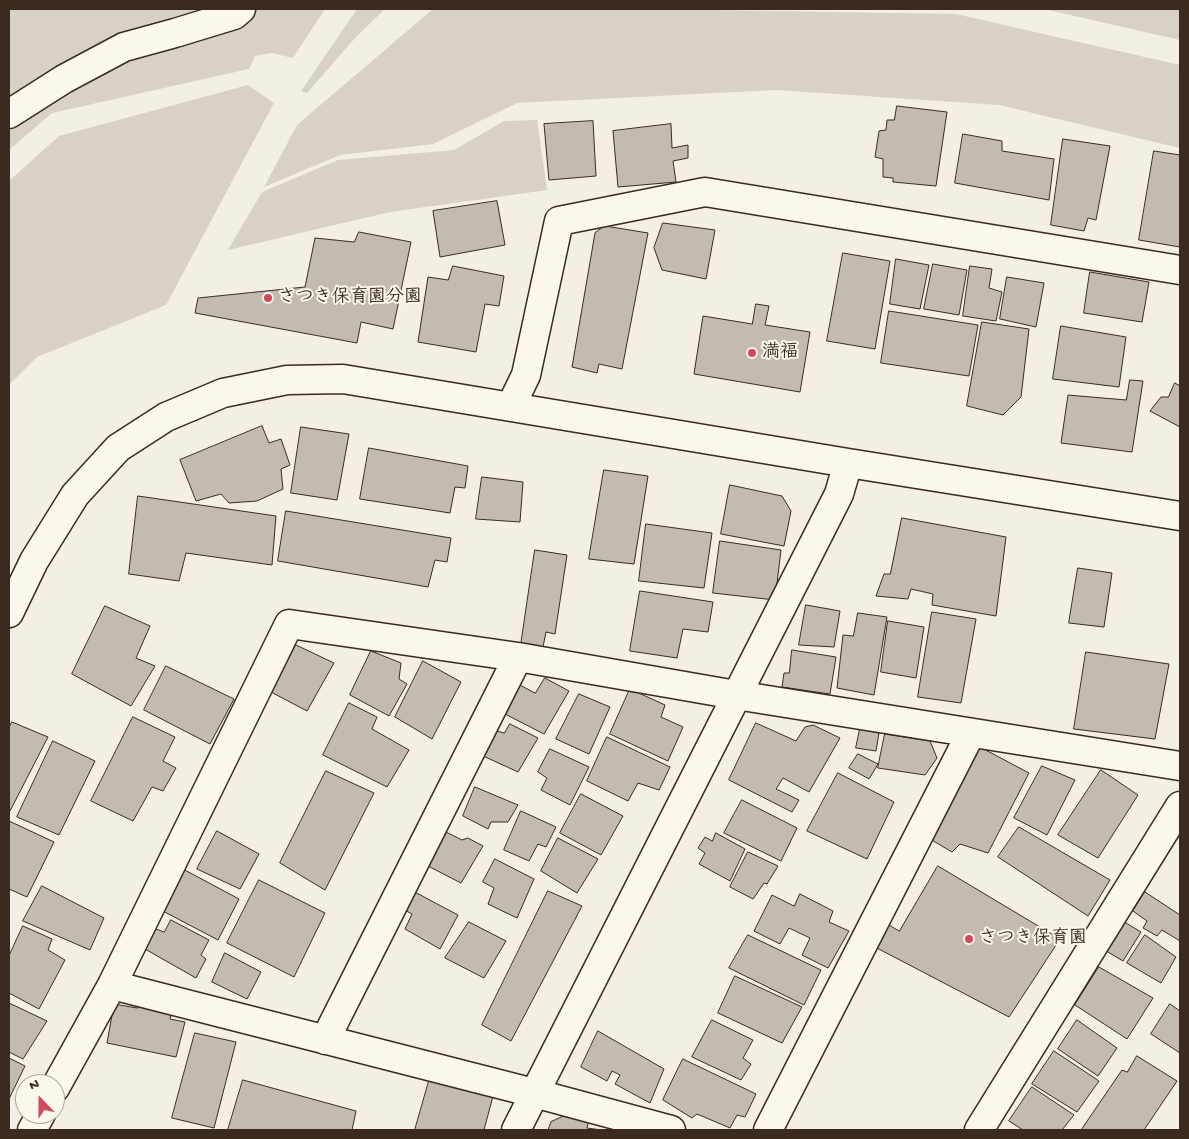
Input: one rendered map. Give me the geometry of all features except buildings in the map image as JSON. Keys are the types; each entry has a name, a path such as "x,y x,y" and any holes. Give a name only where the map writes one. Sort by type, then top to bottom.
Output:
{"street":[{"path":"9,114 64,79 124,47 234,15 241,9"},
{"path":"512,406 526,375 559,220 705,192 1180,270"},
{"path":"9,613 34,561 75,494 118,448 166,417 223,393 288,380 344,379 1180,516"},
{"path":"516,1130 839,494 848,463"},
{"path":"63,1074 112,984 289,624 518,657 736,695 1180,766"},
{"path":"325,1040 518,657"},
{"path":"768,1130 971,733"},
{"path":"978,1130 1180,806"},
{"path":"112,984 672,1130"}],"shaded area":[{"path":"9,9 220,9 118,38 71,60 9,101"},
{"path":"254,9 325,9 293,58 271,53 255,56 249,69 52,113 9,150 9,123 129,54 242,17"},
{"path":"357,9 385,9 356,37 307,93 301,91"},
{"path":"433,9 654,9 956,14 1180,65 1180,148 999,105 776,90 517,103 433,144 340,155 264,187 297,125"},
{"path":"1044,9 1180,9 1180,40"},
{"path":"248,85 274,103 166,305 37,357 9,385 9,181 59,136"},
{"path":"537,120 547,190 390,212 228,250 262,192 338,160 454,150 504,121"}],"place":[{"name":"さつき保育園分園","path":"268,298"},
{"name":"満福","path":"752,353"},
{"name":"さつき保育園","path":"969,939"}]}
